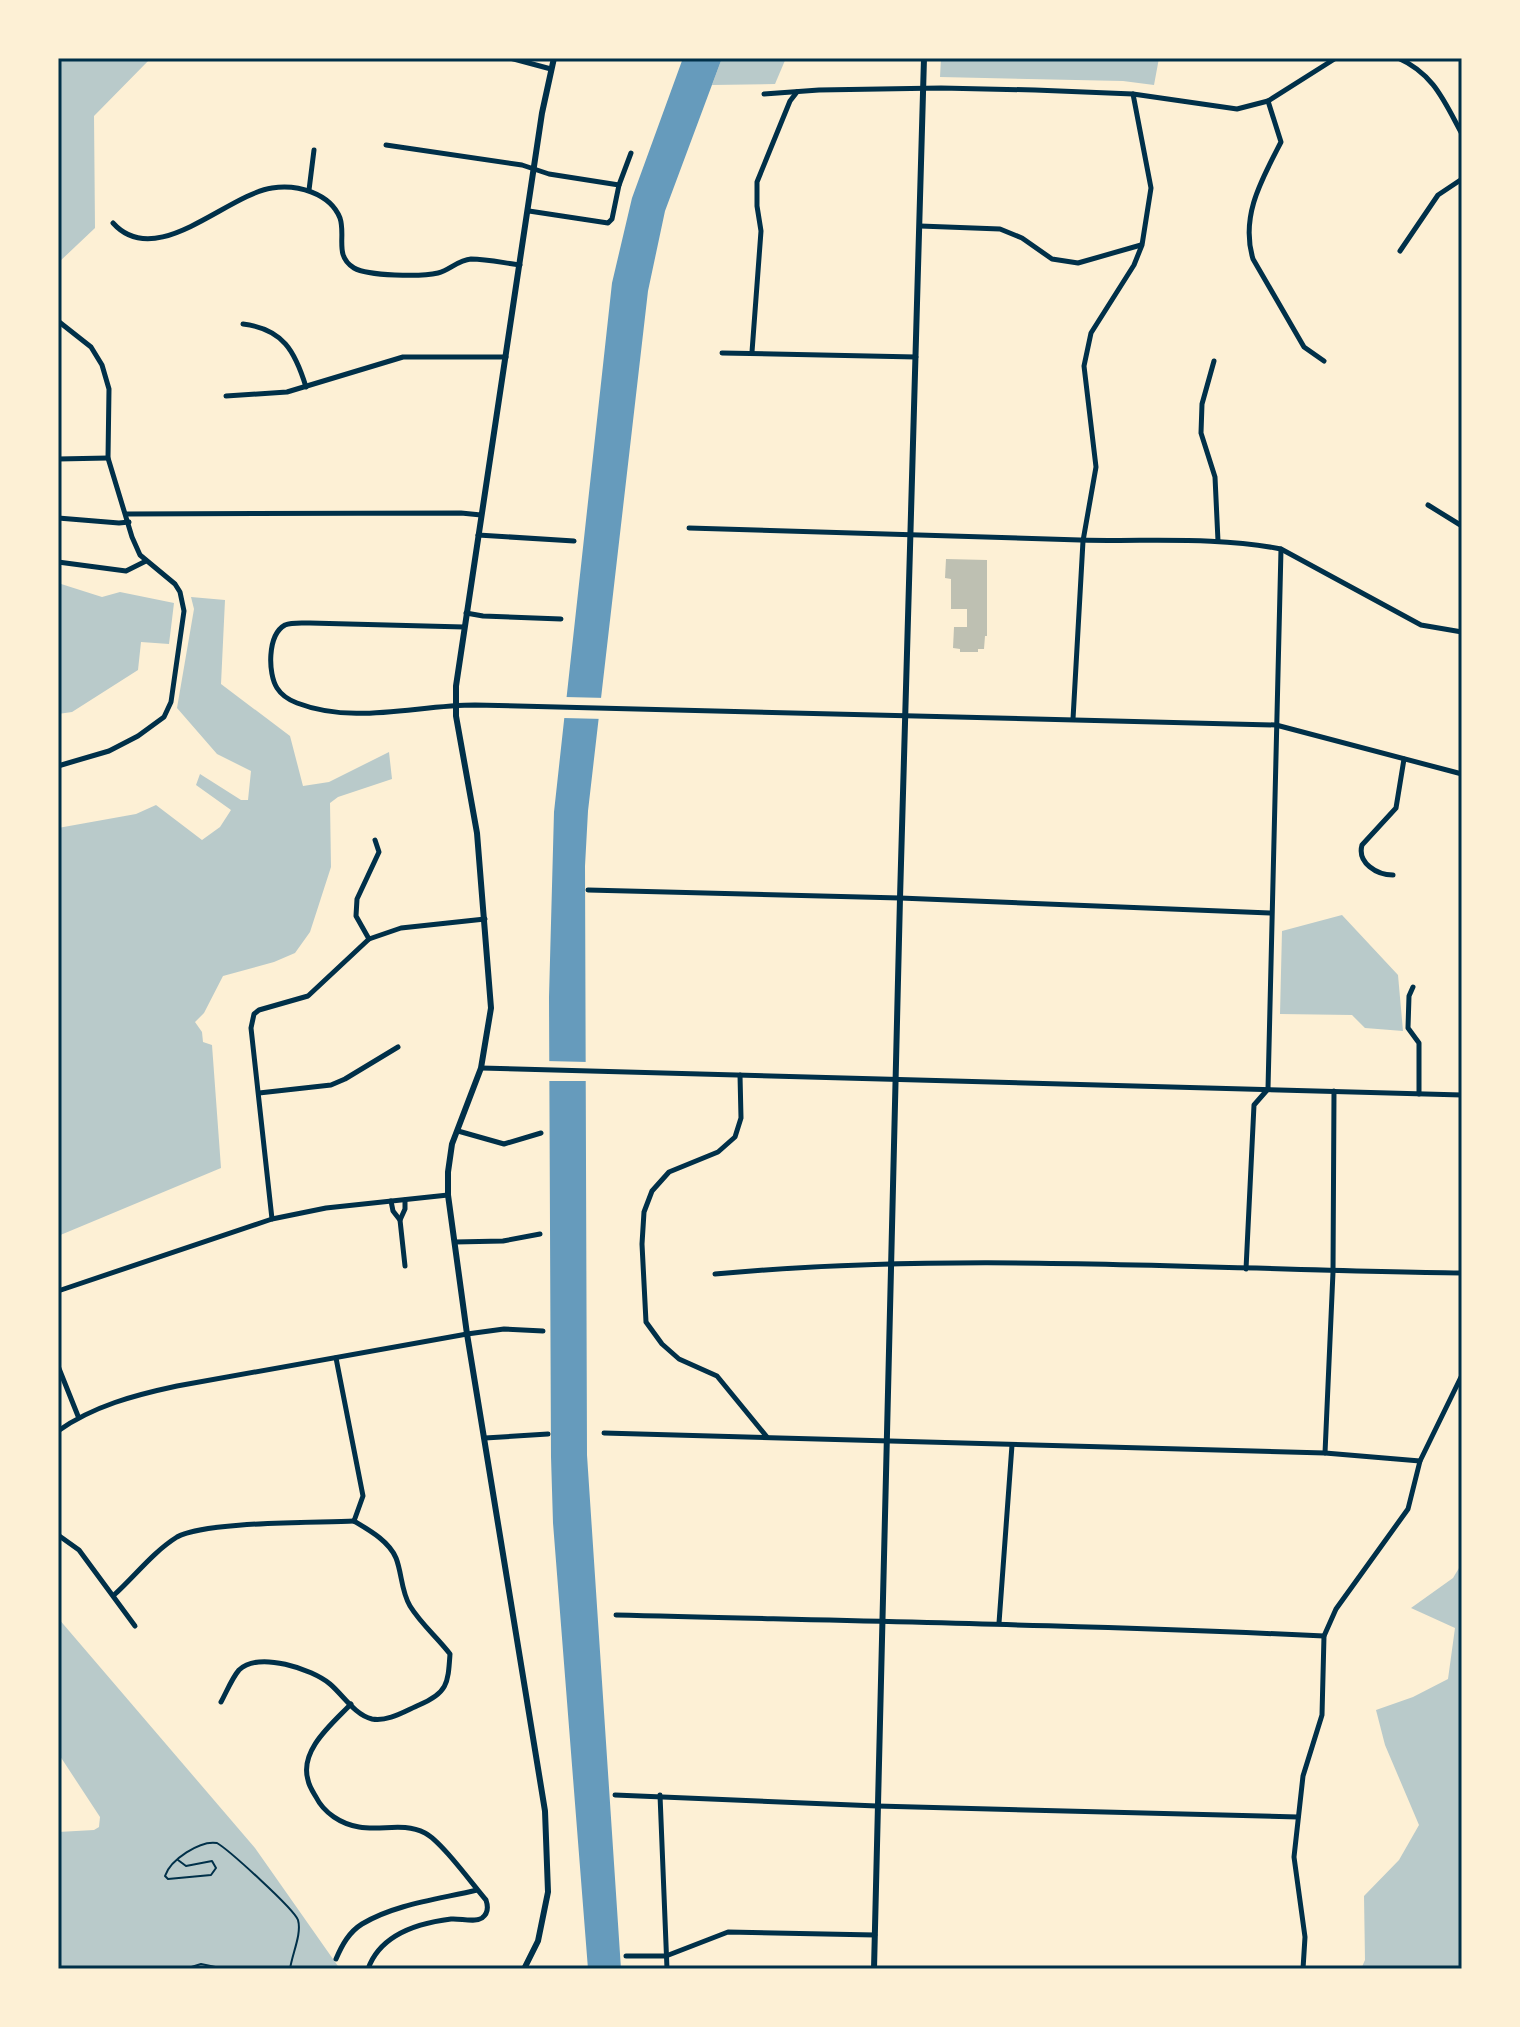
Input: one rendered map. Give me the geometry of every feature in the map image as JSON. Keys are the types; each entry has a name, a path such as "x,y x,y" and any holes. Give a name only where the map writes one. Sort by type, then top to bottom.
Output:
{"main road":[{"path":"524,1969 538,1941 545,1916 548,1843 539,1765 467,1334 448,1195 449,1158 481,1068 491,1008 477,833 456,705 456,686 554,58"},
{"path":"874,1969 924,58"}],"street":[{"path":"510,58 551,69"},
{"path":"764,94 924,88 1133,94 1224,109 1268,101 1336,58"},
{"path":"1398,58 1419,67 1435,86 1462,134"},
{"path":"752,352 761,231 757,182 790,101 798,91"},
{"path":"1073,719 1083,541 1096,467 1084,366 1091,333 1134,265 1142,245 1151,188 1133,94"},
{"path":"1268,101 1281,142 1257,191 1249,218 1249,245 1253,259 1304,347 1324,361"},
{"path":"386,145 522,165 619,185"},
{"path":"309,190 314,150"},
{"path":"529,211 608,223 612,219 619,185 631,153"},
{"path":"1400,251 1438,195 1462,179"},
{"path":"113,223 135,238 153,238 200,222 252,193 272,188 309,190 326,200 335,210 341,227 342,255 351,266 361,271 435,274 471,259 521,265"},
{"path":"920,226 1003,230 1022,238 1052,259 1078,263 1142,245"},
{"path":"58,321 91,347 102,365 109,389 108,458 137,549 146,561 175,584 184,611 169,709 158,723 129,741 92,757 58,766"},
{"path":"243,324 260,326 279,337 297,358 306,387"},
{"path":"722,353 916,357"},
{"path":"226,396 287,392 403,357 507,357"},
{"path":"1214,361 1202,404 1201,433 1215,477 1218,541"},
{"path":"58,459 108,458"},
{"path":"1428,505 1462,526"},
{"path":"127,514 481,515"},
{"path":"58,518 129,522"},
{"path":"689,528 1083,541 1218,541 1281,549 1421,625 1462,632"},
{"path":"478,535 574,541"},
{"path":"1246,1269 1254,1105 1268,1089 1281,549"},
{"path":"58,562 126,571 146,561"},
{"path":"466,613 561,619"},
{"path":"464,627 285,625 274,642 272,676 276,687 286,698 326,711 374,713 456,705 1276,725 1462,774"},
{"path":"1393,875 1381,875 1365,862 1360,852 1362,845 1396,808 1404,759"},
{"path":"369,939 356,916 357,899 379,852 375,840"},
{"path":"588,890 900,898 1270,913"},
{"path":"272,1219 251,1028 254,1014 308,996 369,939 401,928 485,919"},
{"path":"1413,987 1409,996 1408,1028 1419,1043 1419,1094"},
{"path":"259,1093 331,1085 398,1047"},
{"path":"481,1068 1462,1095"},
{"path":"740,1075 741,1118 735,1137 718,1152 669,1172 652,1191 644,1212 642,1244 646,1322 654,1335 679,1359 717,1376 767,1437"},
{"path":"1325,1453 1333,1272 1334,1091"},
{"path":"458,1131 504,1144 541,1133"},
{"path":"58,1291 272,1219 326,1208 448,1195"},
{"path":"405,1200 400,1220 405,1266"},
{"path":"391,1201 392,1210 400,1220"},
{"path":"455,1242 503,1241 540,1234"},
{"path":"715,1274 804,1265 912,1262 1462,1273"},
{"path":"58,1431 78,1416 135,1395 467,1334 504,1329 543,1331"},
{"path":"336,1358 363,1496 354,1521"},
{"path":"58,1366 78,1416"},
{"path":"1303,1969 1305,1937 1294,1857 1303,1776 1322,1715 1324,1636 1336,1609 1408,1509 1420,1461 1462,1375"},
{"path":"1454,1394 1462,1393"},
{"path":"604,1433 1325,1453 1420,1461"},
{"path":"485,1438 548,1434"},
{"path":"999,1623 1012,1445"},
{"path":"114,1595 158,1552 180,1536 205,1528 354,1521 384,1542 396,1557 407,1601 419,1621 435,1634 450,1654 448,1680 438,1697 388,1718 373,1719 360,1714 327,1681 280,1662 257,1662 239,1670 221,1702"},
{"path":"58,1535 79,1550 135,1626"},
{"path":"616,1615 883,1623 999,1623 1324,1636"},
{"path":"351,1704 327,1729 308,1761 307,1779 320,1805 340,1821 361,1828 410,1826 429,1834 488,1906 483,1917 418,1926 399,1934 373,1955 368,1969"},
{"path":"615,1795 877,1806 1298,1817"},
{"path":"660,1795 667,1969"},
{"path":"336,1959 354,1930 373,1919 477,1890"},
{"path":"626,1956 666,1956 728,1932 876,1935"}],"path":[{"path":"178,1860 186,1866 212,1861 215,1872 211,1875 168,1879 165,1876 178,1860 201,1844 217,1843 284,1901 299,1926 290,1969"},
{"path":"185,1969 201,1964 225,1969"}],"shaded area":[{"path":"58,58 151,58 94,116 95,228 58,263"},
{"path":"722,58 786,58 775,84 712,85"},
{"path":"941,58 1159,58 1154,85 1123,81 940,77"},
{"path":"58,583 102,597 120,592 174,603 169,644 141,642 138,670 72,712 58,714"},
{"path":"191,597 225,600 221,684 290,736 303,786 329,782 389,752 392,779 338,797 330,803 331,867 310,932 295,953 223,976 204,1013 195,1022 202,1032 203,1042 212,1045 221,1168 58,1236 58,828 136,814 156,805 202,840 220,827 231,810 196,785 200,774 241,800 248,800 251,771 217,754 177,708 194,609"},
{"path":"1342,915 1398,975 1403,1031 1365,1028 1352,1015 1280,1014 1282,931"},
{"path":"1462,1563 1462,1969 1361,1969 1365,1960 1364,1896 1399,1860 1419,1825 1385,1745 1376,1710 1413,1697 1448,1679 1455,1628 1411,1608 1453,1578"},
{"path":"58,1618 255,1848 340,1969 58,1969 58,1832 94,1830 99,1827 100,1817 58,1753"}],"water":[{"path":"683,58 722,58 665,211 648,291 588,811 585,866 587,1455 621,1969 588,1969 553,1523 551,1457 549,997 554,812 612,283 632,198"}],"pier":[{"path":"565,697 607,698 604,719 563,718"},
{"path":"546,1061 588,1062 587,1081 547,1081"}],"building":[{"path":"946,559 987,560 987,636 984,649 978,649 978,652 960,652 960,649 953,648 954,627 967,627 967,609 951,609 951,579 945,578"}]}
